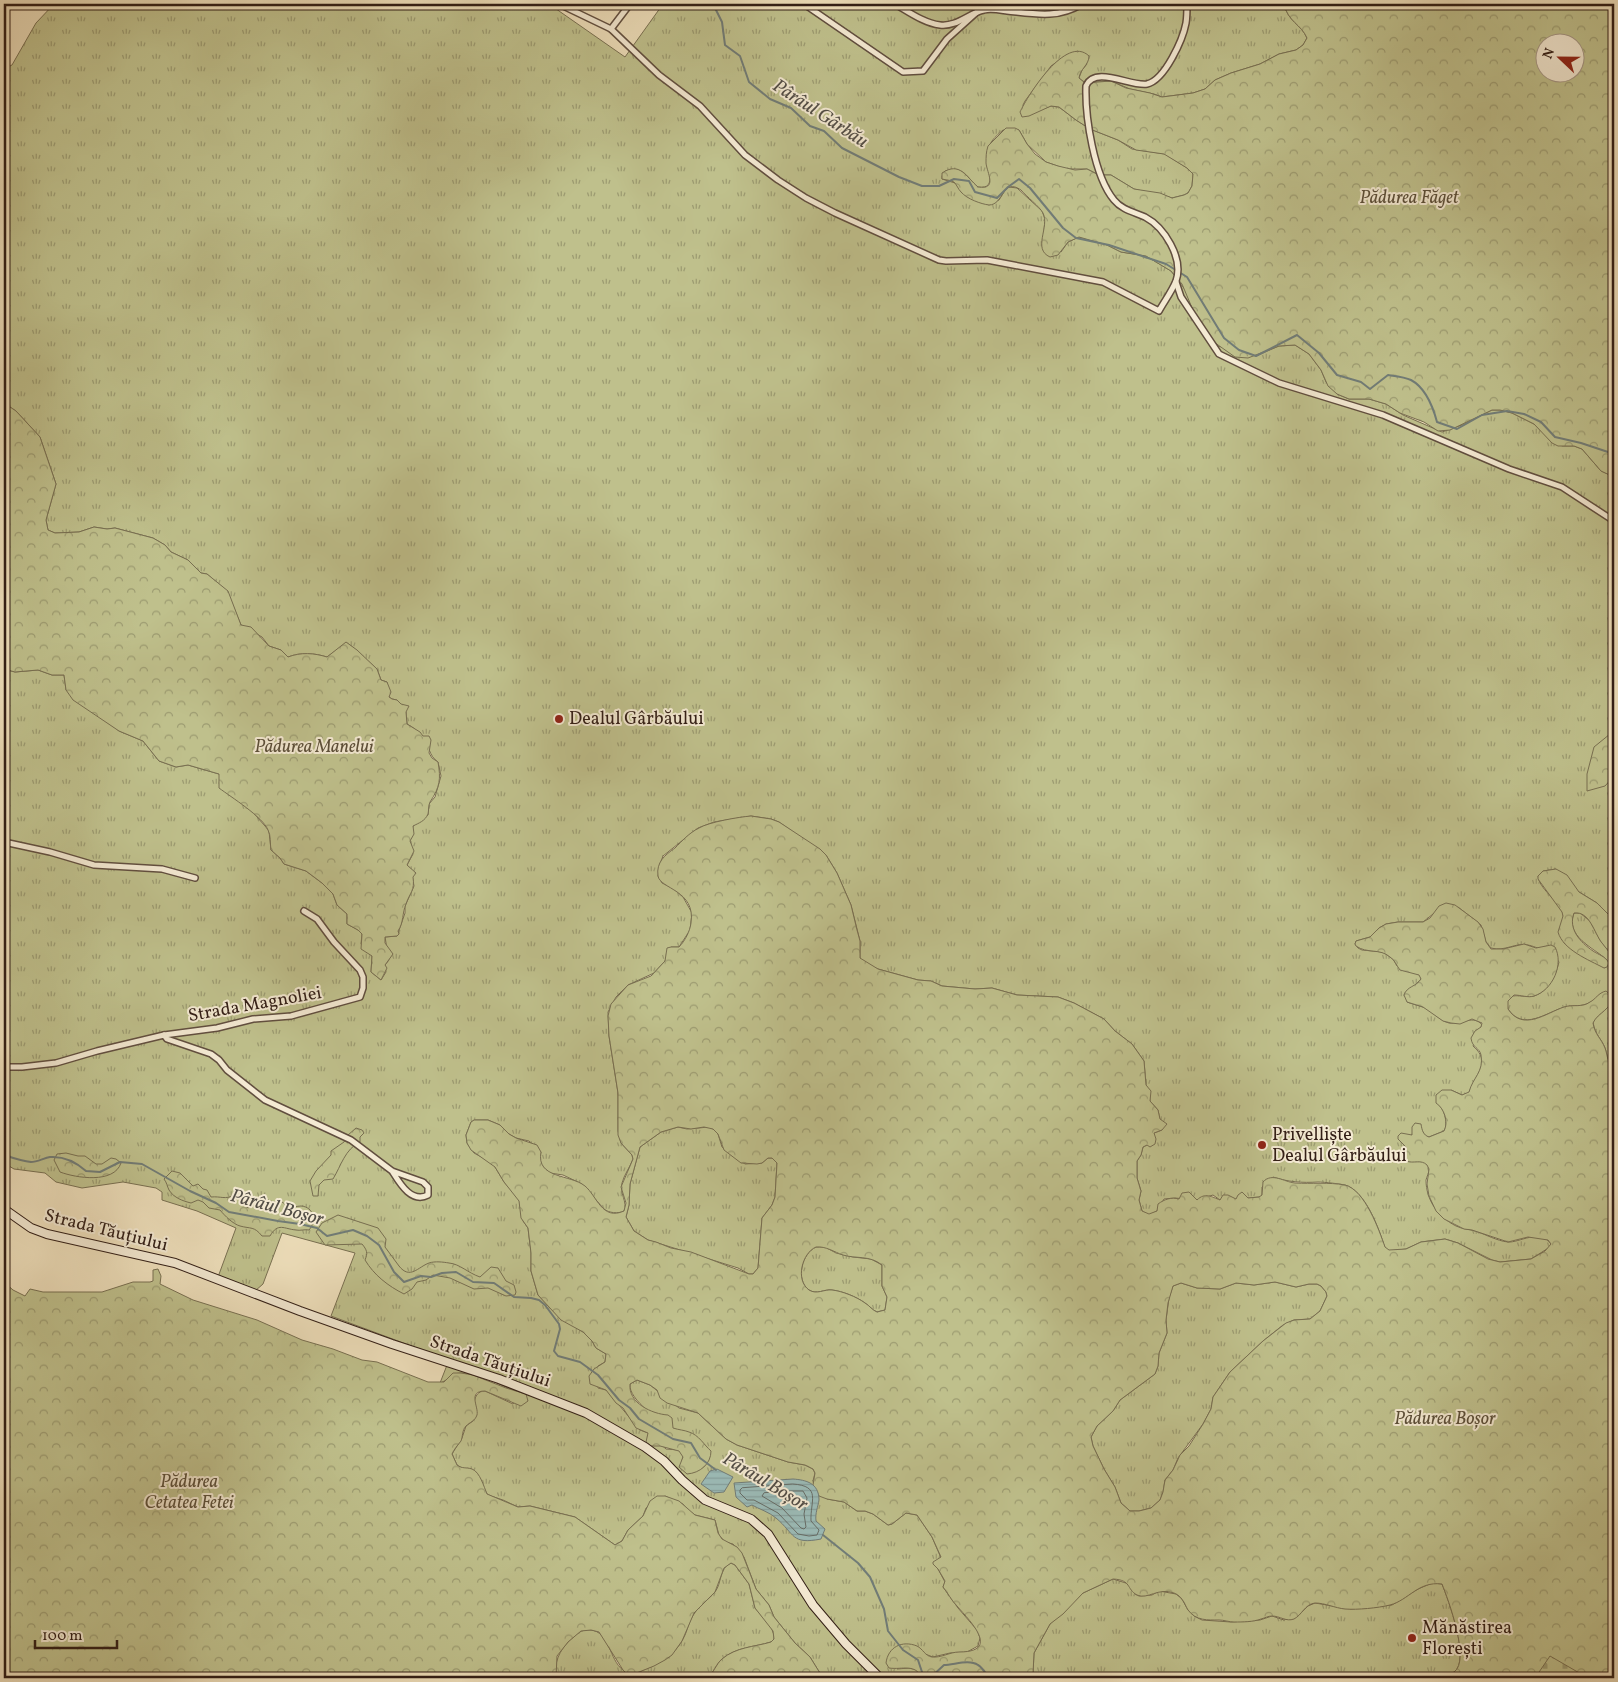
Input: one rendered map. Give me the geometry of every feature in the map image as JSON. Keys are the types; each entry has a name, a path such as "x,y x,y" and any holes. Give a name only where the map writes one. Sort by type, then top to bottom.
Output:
{"main road":[{"name":"Strada Tăuțiului","path":"4,1209 31,1228 47,1234 175,1263 392,1344 499,1379 586,1412 645,1447 664,1461 706,1500 741,1514 768,1534 813,1605 846,1644 880,1678"}],"street":[{"path":"559,4 611,29 659,75 700,106 745,155 778,180 806,198 835,213 939,260 987,260 1103,282 1159,311 1176,282 1177,275 1178,267 1169,239 1162,229 1144,216 1118,204 1107,187 1095,158 1090,138 1086,86 1089,80 1096,77 1112,78 1140,84 1155,81 1181,40 1186,24 1187,5 1179,4"},
{"path":"611,29 630,4"},
{"path":"804,4 903,72 923,71 947,39 977,12"},
{"path":"895,4 924,20 944,25 962,20 977,12 991,9 1054,15 1067,12 1082,4"},
{"path":"1176,282 1181,297 1219,354 1279,383 1383,415 1509,470 1562,487 1614,520"},
{"path":"4,842 50,852 94,865 162,869 195,878"},
{"name":"Strada Magnoliei","path":"164,1035 216,1028 253,1019 291,1016 360,997 363,988 363,977 360,970 334,942 317,919 304,910"},
{"path":"4,1067 56,1063 88,1053 164,1035 167,1039 211,1054 227,1070 265,1100 351,1140 392,1171 423,1182 428,1187 428,1195 418,1197 404,1190 392,1171"}],"green space":[{"path":"54,4 549,4 625,57 663,4 1284,4 1288,15 1307,38 1303,45 1296,50 1279,54 1260,64 1215,80 1205,89 1193,93 1162,97 1130,89 1111,81 1085,83 1079,78 1087,64 1078,51 1065,56 1051,66 1025,101 1023,105 1040,110 1051,106 1059,107 1090,129 1118,140 1132,149 1165,154 1193,174 1192,186 1188,193 1172,198 1134,189 1111,175 1099,175 1087,169 1066,169 1046,162 1027,144 1019,130 1003,130 991,143 987,158 990,181 985,187 978,187 964,173 957,170 945,171 942,179 955,183 966,196 989,205 999,200 1009,187 1017,188 1042,211 1045,219 1044,231 1061,252 1068,242 1079,237 1107,245 1121,252 1146,256 1171,271 1186,291 1195,315 1211,340 1218,346 1256,356 1279,346 1295,345 1309,354 1321,370 1326,382 1337,394 1349,399 1369,399 1386,404 1403,415 1442,432 1462,425 1492,410 1512,413 1534,424 1562,446 1574,446 1582,449 1601,471 1614,477 1614,920 1597,903 1579,892 1556,869 1543,871 1538,876 1541,885 1562,911 1564,943 1577,953 1605,968 1607,960 1582,941 1573,929 1574,913 1580,913 1590,921 1600,940 1614,958 1614,1070 1609,1063 1605,1048 1595,1030 1593,1022 1610,1004 1612,996 1609,993 1599,996 1586,1004 1565,1007 1535,1019 1521,1019 1514,1016 1508,1009 1507,1003 1512,996 1534,996 1543,991 1551,982 1559,962 1547,946 1539,948 1524,944 1501,949 1491,948 1486,942 1481,925 1458,907 1433,914 1423,922 1386,924 1370,937 1356,941 1355,944 1362,950 1383,952 1393,959 1397,966 1420,975 1421,979 1415,985 1407,1002 1427,1009 1449,1023 1475,1020 1482,1025 1473,1046 1482,1058 1482,1064 1469,1093 1462,1095 1451,1090 1439,1105 1443,1110 1445,1118 1446,1125 1444,1131 1429,1137 1425,1136 1423,1132 1413,1131 1412,1135 1400,1141 1406,1147 1404,1158 1406,1161 1423,1161 1428,1166 1429,1170 1426,1180 1428,1194 1434,1207 1444,1218 1458,1227 1508,1242 1530,1237 1541,1237 1551,1244 1550,1247 1531,1259 1500,1262 1445,1239 1421,1242 1406,1249 1389,1251 1385,1248 1371,1213 1355,1190 1338,1184 1295,1182 1273,1177 1262,1187 1262,1195 1260,1197 1248,1198 1244,1196 1236,1200 1222,1198 1220,1200 1213,1195 1197,1200 1164,1199 1157,1211 1149,1215 1142,1211 1139,1200 1141,1191 1137,1178 1137,1161 1143,1147 1147,1145 1154,1133 1162,1130 1158,1110 1150,1101 1149,1090 1146,1085 1144,1061 1132,1044 1115,1031 1104,1019 1058,997 1017,995 992,988 975,989 942,986 931,981 918,980 866,964 860,958 860,941 851,905 837,873 826,855 779,822 771,819 751,816 714,822 698,828 663,856 658,876 662,883 674,889 683,897 692,913 690,930 679,947 671,947 665,961 654,973 628,985 616,997 608,1012 609,1036 618,1093 618,1131 621,1143 632,1155 633,1159 621,1187 625,1204 624,1211 616,1213 604,1209 582,1184 563,1175 550,1173 539,1160 541,1152 529,1141 516,1138 500,1125 488,1120 475,1120 471,1122 466,1135 467,1143 474,1153 489,1161 495,1167 504,1182 518,1198 523,1221 528,1228 531,1271 538,1295 555,1313 583,1332 596,1348 606,1354 605,1362 598,1366 598,1388 606,1390 640,1430 648,1433 666,1449 679,1450 683,1456 681,1465 707,1447 675,1431 640,1404 634,1397 630,1384 637,1380 650,1385 679,1408 698,1413 726,1439 737,1445 813,1469 815,1473 813,1481 827,1499 844,1502 857,1511 873,1514 888,1525 906,1513 917,1515 932,1537 941,1558 933,1564 945,1582 943,1587 977,1630 980,1638 978,1646 967,1652 933,1657 925,1654 916,1646 897,1669 909,1668 917,1670 922,1678 823,1678 810,1657 795,1643 774,1617 769,1605 756,1589 744,1557 733,1544 725,1542 719,1535 715,1520 695,1515 683,1504 665,1496 646,1508 643,1516 628,1530 622,1541 615,1545 575,1517 530,1506 518,1507 487,1494 476,1472 457,1465 452,1454 462,1438 466,1426 473,1421 474,1402 477,1394 485,1391 513,1404 522,1392 469,1373 455,1374 440,1383 449,1360 331,1316 355,1253 282,1233 263,1284 255,1291 218,1277 236,1228 197,1211 162,1200 162,1192 156,1188 123,1182 82,1188 56,1182 45,1173 14,1169 4,1163 4,669 15,672 38,670 52,675 64,675 66,690 119,731 143,741 159,761 176,767 188,765 219,774 269,831 271,850 284,864 306,871 333,894 337,905 347,914 347,924 362,934 361,944 372,956 371,972 381,980 386,972 385,965 389,960 385,937 397,936 405,913 405,906 414,886 411,869 407,865 413,854 410,841 413,826 428,815 429,804 435,797 441,776 438,762 432,756 425,740 418,731 407,724 406,712 397,700 389,697 387,682 381,680 377,669 350,645 346,643 327,657 298,654 288,657 281,650 269,646 262,637 241,625 227,591 207,574 201,573 188,560 171,552 165,545 153,538 115,528 94,527 79,532 55,533 48,530 46,520 56,484 40,437 16,411 4,403 4,69 12,65 36,23"},
{"name":"Pădurea Făget","path":"1284,4 1614,4 1614,477 1601,471 1582,449 1574,446 1558,446 1552,443 1534,424 1512,413 1492,410 1450,430 1438,431 1424,422 1400,413 1386,404 1369,399 1349,399 1337,394 1328,386 1321,370 1309,354 1295,345 1279,346 1248,358 1235,357 1211,340 1195,315 1182,284 1171,271 1146,256 1121,252 1107,245 1079,237 1068,242 1058,255 1050,257 1042,249 1045,225 1043,213 1021,190 1010,187 1006,189 998,201 989,205 970,199 961,192 954,182 942,179 942,173 954,169 962,172 978,187 988,186 990,180 986,163 986,152 988,146 1006,128 1015,128 1019,130 1035,154 1046,162 1075,170 1087,169 1099,175 1111,175 1134,189 1160,193 1172,198 1184,195 1188,193 1192,186 1193,174 1187,168 1164,154 1136,150 1118,140 1090,129 1059,107 1051,106 1029,116 1022,117 1020,112 1024,104 1049,69 1070,53 1080,51 1089,56 1088,62 1079,78 1085,83 1111,81 1126,88 1162,97 1193,93 1205,89 1215,80 1260,64 1279,54 1296,50 1303,45 1307,38 1288,15"},
{"name":"Pădurea Manelui","path":"4,403 16,411 40,437 56,484 46,520 48,530 55,533 79,532 94,527 115,528 153,538 165,545 171,552 188,560 201,573 207,574 228,591 241,625 251,627 269,646 281,650 288,657 308,654 327,657 346,642 377,669 381,680 387,682 391,692 389,697 409,706 406,712 407,724 423,736 429,736 431,740 429,753 438,762 439,783 429,804 427,816 413,826 414,834 410,841 414,851 407,865 416,873 413,877 413,889 405,907 398,931 399,934 397,936 385,937 385,943 393,954 385,965 387,968 381,980 371,972 372,956 361,949 362,934 347,924 347,914 337,905 333,894 306,871 284,864 271,850 270,834 260,819 219,788 219,774 188,765 176,767 159,761 143,741 119,731 73,700 66,690 64,675 52,675 38,670 15,672 4,669"},
{"path":"1614,722 1614,776 1605,786 1587,791 1587,774 1594,747 1610,734"},
{"name":"Pădurea Boșor","path":"751,816 779,822 826,855 837,873 851,905 860,941 860,958 878,969 918,980 931,981 942,986 975,989 992,988 1017,995 1058,997 1104,1019 1115,1031 1132,1044 1144,1061 1146,1085 1151,1091 1150,1101 1158,1110 1160,1119 1167,1124 1162,1130 1154,1133 1155,1144 1150,1147 1147,1145 1143,1147 1137,1161 1137,1178 1141,1191 1139,1200 1142,1211 1149,1214 1157,1211 1158,1204 1161,1202 1171,1198 1179,1199 1182,1193 1189,1192 1197,1200 1206,1196 1220,1200 1223,1195 1236,1199 1242,1192 1248,1198 1259,1197 1262,1195 1263,1182 1270,1178 1278,1178 1295,1183 1339,1184 1352,1188 1359,1194 1370,1212 1385,1247 1389,1250 1406,1249 1421,1242 1445,1239 1458,1243 1488,1259 1500,1262 1531,1259 1545,1251 1551,1244 1548,1240 1528,1237 1508,1242 1464,1229 1444,1219 1436,1211 1429,1196 1427,1184 1429,1169 1427,1165 1422,1162 1406,1161 1404,1158 1406,1147 1398,1139 1401,1133 1412,1135 1412,1127 1415,1123 1421,1124 1424,1134 1429,1137 1444,1131 1446,1120 1441,1108 1436,1103 1436,1095 1442,1090 1451,1090 1462,1095 1469,1092 1480,1070 1482,1061 1480,1053 1471,1038 1475,1031 1481,1027 1482,1023 1472,1019 1460,1024 1443,1021 1423,1007 1407,1002 1404,995 1405,992 1417,984 1421,979 1419,975 1400,970 1386,954 1365,950 1355,944 1356,941 1370,937 1386,924 1423,922 1430,918 1439,906 1446,903 1455,905 1478,922 1491,949 1503,949 1524,944 1536,948 1551,945 1555,947 1558,961 1555,976 1541,993 1529,997 1514,995 1508,1001 1508,1009 1514,1016 1528,1020 1535,1019 1564,1007 1587,1004 1606,991 1612,996 1608,1007 1593,1023 1595,1031 1605,1048 1609,1063 1614,1070 1614,1678 1440,1678 1454,1672 1459,1666 1460,1656 1457,1630 1442,1584 1426,1585 1397,1603 1385,1606 1368,1609 1350,1609 1315,1603 1309,1605 1297,1617 1291,1620 1272,1616 1258,1620 1234,1622 1198,1618 1191,1614 1177,1594 1163,1591 1141,1596 1134,1593 1123,1581 1113,1579 1083,1593 1063,1614 1050,1624 1034,1653 1033,1674 1031,1678 922,1678 916,1670 889,1668 886,1663 887,1657 893,1649 897,1646 911,1644 919,1647 928,1655 935,1657 956,1652 972,1651 979,1647 980,1641 979,1634 943,1587 945,1581 933,1564 933,1562 941,1557 932,1537 917,1515 906,1513 888,1525 873,1514 857,1511 844,1502 819,1496 813,1485 815,1473 813,1469 737,1445 726,1439 698,1413 667,1403 660,1398 657,1390 637,1380 630,1384 630,1391 637,1402 648,1410 668,1415 672,1418 673,1428 696,1435 711,1451 711,1456 707,1464 700,1470 687,1474 679,1467 683,1457 679,1451 660,1446 651,1446 646,1442 648,1433 636,1428 623,1408 616,1403 606,1390 590,1384 589,1376 594,1369 605,1362 606,1354 596,1348 583,1332 561,1320 538,1295 531,1271 528,1228 521,1218 519,1201 495,1167 471,1150 467,1143 466,1135 471,1122 474,1120 488,1120 500,1125 516,1138 537,1145 541,1152 541,1161 544,1167 556,1175 579,1182 585,1186 605,1210 610,1213 624,1211 626,1203 621,1187 633,1159 632,1155 621,1143 618,1135 618,1093 609,1036 608,1016 611,1004 628,985 651,976 665,961 667,948 679,947 690,929 691,912 688,904 683,897 660,880 658,876 658,867 662,859 699,828 717,822","holes":["678,1127 713,1129 718,1134 724,1150 741,1163 757,1164 762,1163 768,1158 772,1158 777,1163 775,1197 772,1205 762,1218 758,1268 753,1274 691,1252 671,1248 648,1240 634,1231 626,1217 629,1205 630,1184 640,1147 661,1132","816,1247 823,1247 843,1255 868,1258 882,1265 882,1286 887,1297 885,1310 877,1312 858,1299 840,1292 829,1290 815,1292 809,1290 805,1286 801,1274 804,1261 811,1250","1275,1282 1296,1287 1317,1284 1321,1286 1327,1296 1320,1311 1310,1319 1294,1320 1286,1323 1263,1341 1230,1372 1213,1397 1211,1409 1203,1424 1189,1446 1180,1455 1173,1470 1165,1480 1160,1500 1151,1508 1130,1511 1121,1503 1115,1487 1093,1446 1091,1437 1097,1426 1113,1411 1120,1400 1155,1374 1159,1353 1167,1333 1168,1303 1173,1286 1181,1283 1197,1288 1220,1289 1236,1283 1254,1285"]},
{"path":"1556,869 1567,875 1579,892 1597,903 1614,920 1614,958 1584,915 1574,913 1573,919 1576,935 1593,951 1606,959 1609,963 1607,967 1604,968 1577,954 1561,938 1558,932 1563,916 1562,912 1538,879 1538,876 1543,871"},
{"path":"678,1127 687,1129 709,1127 713,1129 718,1134 722,1147 745,1164 762,1163 768,1158 772,1158 777,1163 775,1197 772,1205 762,1218 758,1268 753,1274 648,1240 634,1231 626,1217 629,1205 630,1184 640,1147 661,1132"},
{"path":"356,1128 364,1133 360,1137 360,1142 347,1153 333,1179 324,1180 319,1185 318,1196 313,1196 310,1181 316,1171 331,1155 331,1151 344,1142 348,1135"},
{"path":"66,1153 85,1156 96,1164 102,1164 111,1158 121,1163 117,1170 103,1177 75,1176 60,1172 54,1160 57,1154"},
{"path":"172,1171 180,1173 193,1186 198,1184 207,1190 211,1197 225,1198 234,1195 243,1198 244,1205 248,1208 256,1203 258,1199 279,1201 290,1207 305,1207 313,1215 313,1223 309,1230 279,1228 270,1236 262,1236 254,1229 235,1224 220,1210 209,1208 203,1202 198,1200 191,1203 176,1197 169,1190 164,1179"},
{"path":"338,1215 378,1228 386,1239 385,1247 399,1266 407,1272 436,1262 453,1264 480,1277 491,1267 498,1268 506,1281 514,1285 515,1295 506,1296 488,1288 474,1289 450,1278 433,1275 426,1280 417,1282 412,1289 404,1294 387,1284 373,1271 365,1260 366,1252 362,1244 325,1245 316,1232 322,1223"},
{"path":"816,1247 825,1247 836,1253 871,1259 882,1265 882,1286 887,1297 885,1310 877,1312 858,1299 840,1292 829,1290 815,1292 809,1290 802,1280 802,1267 807,1255"},
{"name":"Pădurea Cetatea Fetei","path":"158,1269 161,1276 160,1284 162,1285 193,1300 257,1320 302,1340 362,1360 377,1362 428,1382 444,1382 453,1373 461,1373 473,1375 526,1394 528,1401 521,1406 485,1391 476,1394 477,1415 463,1431 461,1441 452,1454 457,1465 472,1469 477,1473 487,1494 518,1507 530,1506 575,1517 615,1545 622,1541 628,1530 643,1516 650,1501 657,1496 665,1496 679,1501 695,1515 715,1520 718,1533 722,1539 737,1547 742,1553 756,1589 769,1605 774,1617 795,1643 810,1657 823,1678 707,1678 727,1655 771,1642 774,1639 773,1631 755,1608 749,1584 735,1565 731,1563 724,1568 715,1592 694,1613 682,1641 672,1655 654,1666 634,1674 626,1673 623,1670 599,1632 591,1630 581,1631 568,1642 557,1656 556,1678 4,1678 4,1282 13,1290 25,1296 30,1289 43,1292 102,1292 133,1282 153,1281 153,1270"},
{"path":"1275,1282 1296,1287 1317,1284 1326,1292 1327,1296 1320,1311 1310,1319 1294,1320 1283,1325 1230,1372 1213,1397 1211,1409 1203,1424 1178,1458 1173,1470 1165,1480 1160,1500 1151,1508 1130,1511 1121,1503 1115,1487 1093,1446 1091,1437 1097,1426 1113,1411 1120,1400 1155,1374 1159,1353 1167,1333 1166,1320 1173,1286 1181,1283 1197,1288 1220,1289 1236,1283 1254,1285"},
{"path":"731,1563 735,1565 749,1584 755,1608 771,1627 774,1639 771,1642 727,1655 707,1678 556,1678 556,1667 560,1653 570,1640 584,1630 590,1630 602,1635 618,1665 627,1672 635,1674 664,1660 681,1643 692,1617 698,1608 715,1592 724,1568"},
{"path":"1113,1579 1129,1584 1135,1594 1139,1596 1152,1595 1159,1591 1176,1594 1194,1616 1202,1620 1231,1622 1260,1620 1272,1616 1284,1620 1299,1615 1308,1606 1315,1603 1351,1609 1392,1605 1432,1583 1442,1584 1457,1630 1460,1656 1459,1666 1453,1673 1440,1678 1031,1678 1033,1674 1034,1653 1050,1624 1083,1593"},
{"path":"1550,1656 1588,1678 1535,1678"}],"water":[{"path":"717,1469 733,1477 724,1492 714,1493 701,1484 710,1471"},
{"path":"803,1480 814,1486 817,1490 819,1500 816,1521 825,1529 821,1539 804,1540 794,1537 773,1516 752,1505 747,1507 736,1497 734,1483"}],"waterway":[{"name":"Pârâul Gârbău","path":"713,4 722,22 725,45 740,56 749,82 770,99 791,108 810,126 824,131 842,148 899,177 922,186 939,186 954,179 969,181 975,192 997,198 1019,179 1030,188 1063,228 1076,238 1109,245 1166,264 1187,277 1224,338 1239,350 1256,356 1297,335 1319,353 1337,375 1361,382 1370,389 1388,375 1403,377 1416,383 1425,393 1431,404 1437,422 1457,429 1482,415 1507,411 1524,414 1541,422 1555,437 1614,454"},
{"name":"Pârâul Boșor","path":"4,1155 31,1162 50,1157 60,1158 74,1162 86,1171 100,1172 120,1162 142,1164 190,1191 216,1203 229,1212 317,1228 327,1236 353,1230 367,1236 379,1245 394,1272 404,1282 421,1276 431,1277 442,1273 456,1272 473,1282 494,1283 514,1297 539,1300 559,1324 560,1329 554,1351 558,1356 580,1362 598,1375 619,1400 630,1408 639,1419 673,1439 691,1443 700,1458 716,1470"},
{"name":"Pârâul Boșor","path":"823,1535 858,1563 870,1577 884,1609 888,1631 903,1650 918,1660 924,1678 930,1678 944,1665 966,1662 979,1666 989,1678"}],"place":[{"name":"Dealul Gârbăului","path":"559,719"},
{"name":"Privelliște Dealul Gârbăului","path":"1262,1145"},
{"name":"Mănăstirea Florești","path":"1412,1638"}]}
